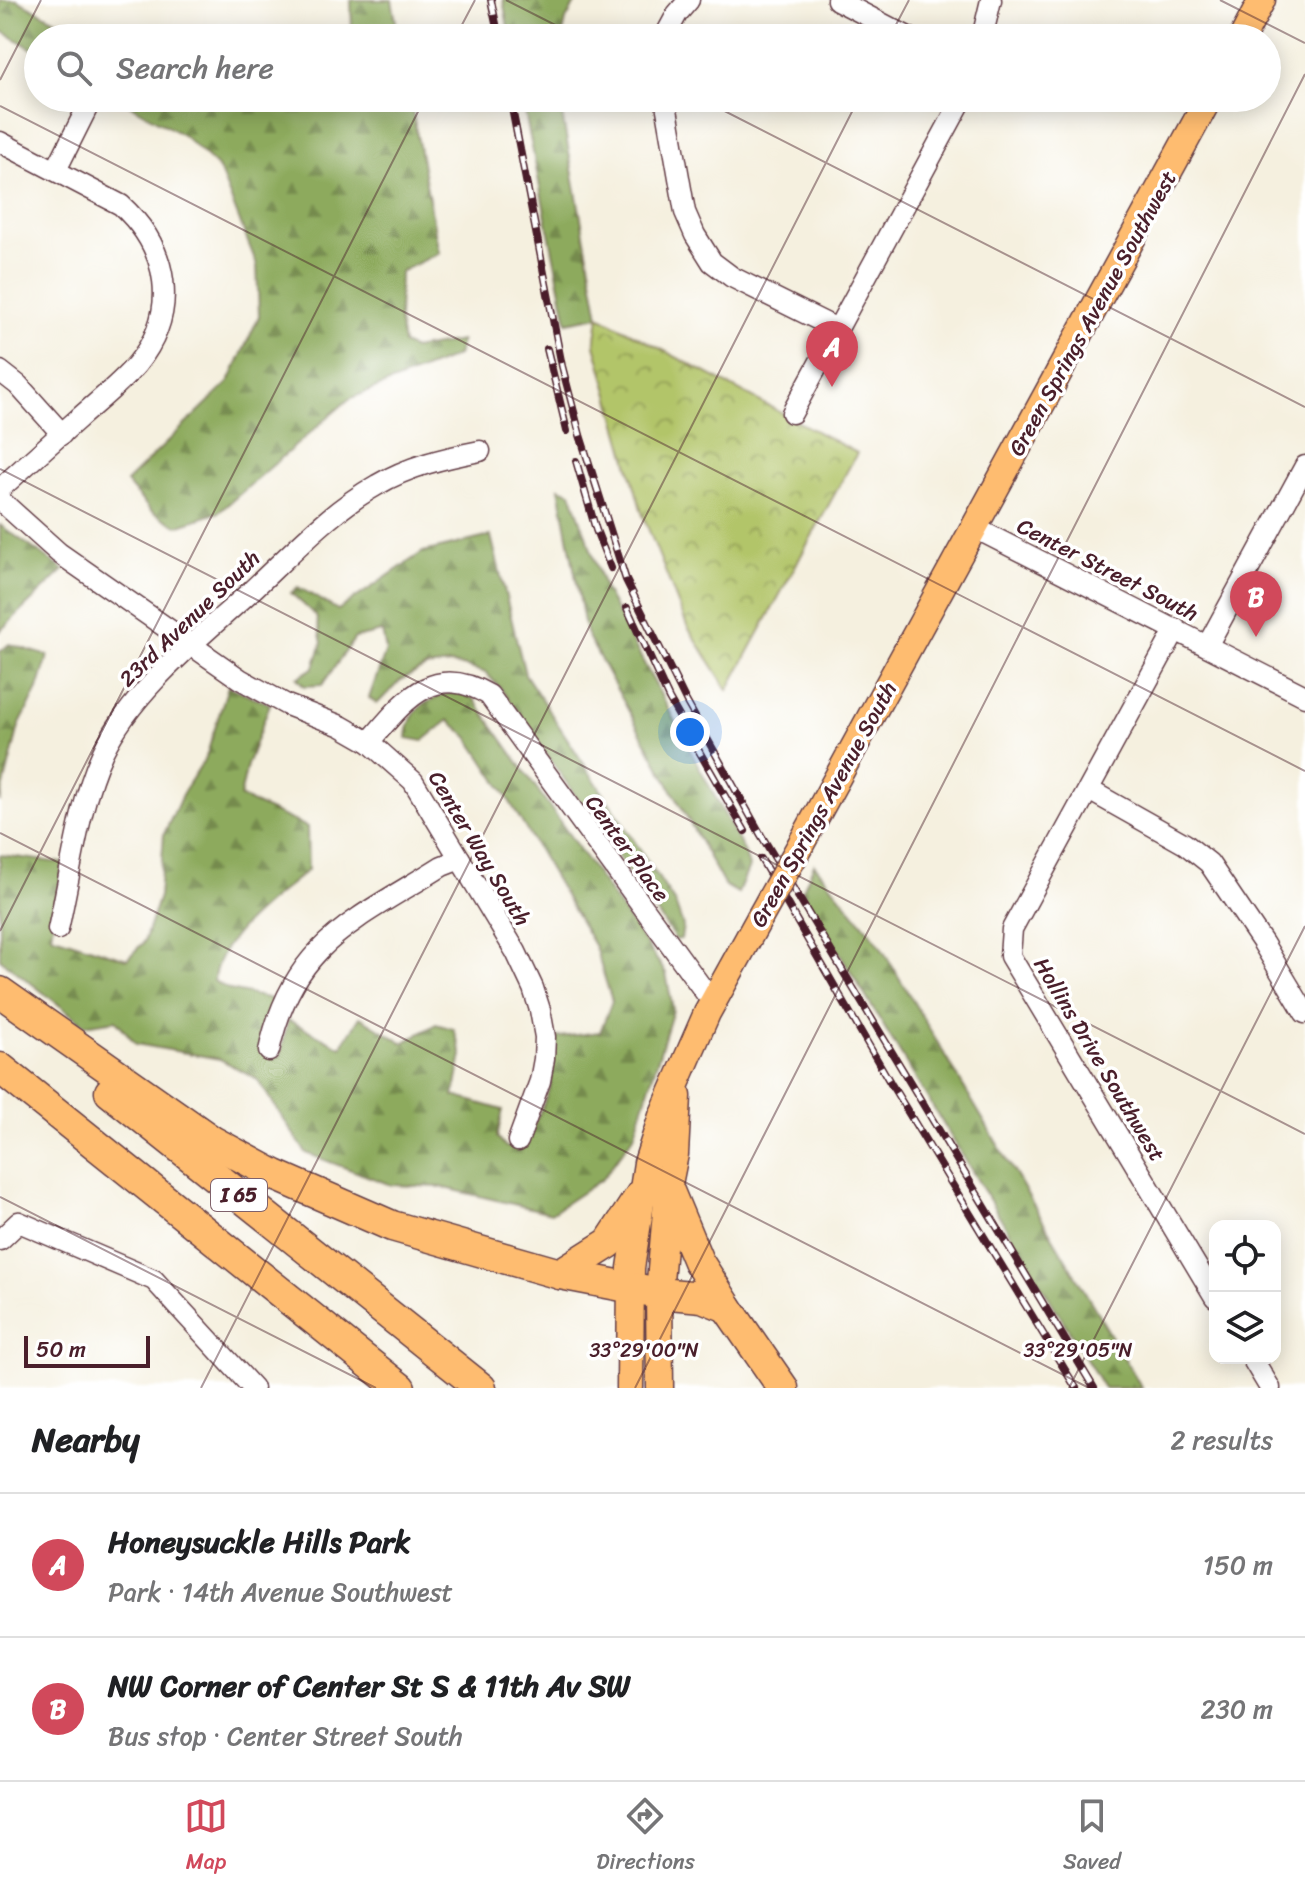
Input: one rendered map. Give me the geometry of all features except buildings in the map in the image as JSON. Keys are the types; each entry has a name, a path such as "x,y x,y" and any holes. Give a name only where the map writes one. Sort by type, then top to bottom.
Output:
{"highway":[{"path":"0,992 212,1141 275,1175 392,1226 560,1274 702,1297 727,1307"},
{"name":"I 65","path":"0,999 27,1025 481,1388"},
{"name":"I 65","path":"0,1068 400,1388"},
{"path":"560,1274 609,1243 655,1191 727,1307 783,1388"},
{"path":"284,1296 373,1388"}],"main road":[{"path":"1249,24 1262,0"},
{"name":"Green Springs Avenue Southwest","path":"975,528 1201,112"},
{"name":"Green Springs Avenue South","path":"660,1388 644,1290 631,1268 655,1191 647,1163 662,1116 713,1003 975,528"},
{"name":"Green Springs Avenue South","path":"630,1388 644,1290"}],"street":[{"path":"672,24 689,0"},
{"path":"837,0 883,24"},
{"path":"985,24 991,0"},
{"path":"56,170 85,112"},
{"path":"667,112 685,212 712,262 732,277 837,329"},
{"path":"792,413 955,112"},
{"path":"0,142 104,195 136,219 149,236 157,255 164,286 164,306 158,327 137,363 0,489"},
{"path":"0,371 18,385 62,434"},
{"name":"23rd Avenue South","path":"58,929 87,797 104,751 126,713 191,646 314,532 358,496 402,472 480,451"},
{"path":"1207,646 1304,472"},
{"name":"Center Way South","path":"0,500 59,553 191,646 263,693 341,726 369,742 413,781 521,962 540,1010 545,1037 544,1059 540,1081 518,1141"},
{"name":"Center Street South","path":"975,528 1305,696"},
{"name":"Hollins Drive Southwest","path":"1176,629 1012,929 1010,956 1212,1292"},
{"name":"Center Place","path":"369,742 412,694 427,686 459,682 489,695 713,1003"},
{"path":"1089,790 1185,844 1209,863 1305,1013"},
{"path":"269,1051 275,1021 286,996 316,952 333,935 442,866 460,859"},
{"path":"0,1240 19,1222 154,1280 253,1388"},
{"path":"1256,1364 1270,1388"}],"green space":[{"path":"0,0 17,0 63,24 24,24 24,44 0,30"},
{"path":"351,0 392,0 396,24 352,24"},
{"path":"503,0 577,0 565,24 507,24"},
{"path":"142,112 413,112 439,253 400,272 399,320 403,344 413,349 461,341 457,356 349,399 219,512 177,526 151,511 126,482 229,382 259,316 257,265 219,169 184,136"},
{"path":"525,112 562,112 599,316 567,322"},
{"path":"599,316 857,453 728,690 687,626 642,513 595,345"},
{"path":"559,488 571,492 605,590 745,853 749,867 738,893 724,885 586,633"},
{"path":"0,525 64,570 0,631"},
{"path":"491,536 525,674 675,903 683,926 681,939 676,940 502,690 486,673 450,664 426,667 401,680 377,704 369,698 386,650 382,632 355,638 322,685 304,686 297,678 314,667 322,643 316,616 291,593 298,587 338,610 423,552"},
{"path":"9,644 48,656 38,689 19,726 0,802 0,652"},
{"path":"228,686 270,704 247,765 240,797 307,827 308,870 250,919 225,949 217,965 214,981 230,990 272,999 263,1049 280,1057 288,1020 341,1047 360,1017 403,1043 436,1024 454,1029 462,1055 454,1096 503,1110 497,1137 506,1147 522,1149 551,1084 553,1038 600,1032 612,1001 595,947 503,790 468,737 449,720 423,741 407,738 412,719 422,706 455,691 474,699 666,973 673,1010 634,1136 602,1179 551,1213 441,1187 391,1185 306,1153 257,1079 220,1059 136,1044 116,1020 85,1025 0,959 0,855 63,863 51,935 127,959 144,942 159,896 164,834 184,791 206,757"},
{"path":"814,864 878,942 1142,1388 1104,1388 802,892"}],"railway":[{"path":"491,0 496,24"},
{"path":"513,112 562,366 580,435 626,580 686,701 761,835 1094,1388"},
{"path":"547,349 567,431"},
{"path":"576,461 596,530 611,568"},
{"path":"627,608 669,699 745,831"},
{"path":"761,859 891,1084 1076,1388"}],"place":[{"name":"Honeysuckle Hills Park","path":"832,387"},
{"name":"NW Corner of Center St S & 11th Av SW","path":"1256,637"}]}
